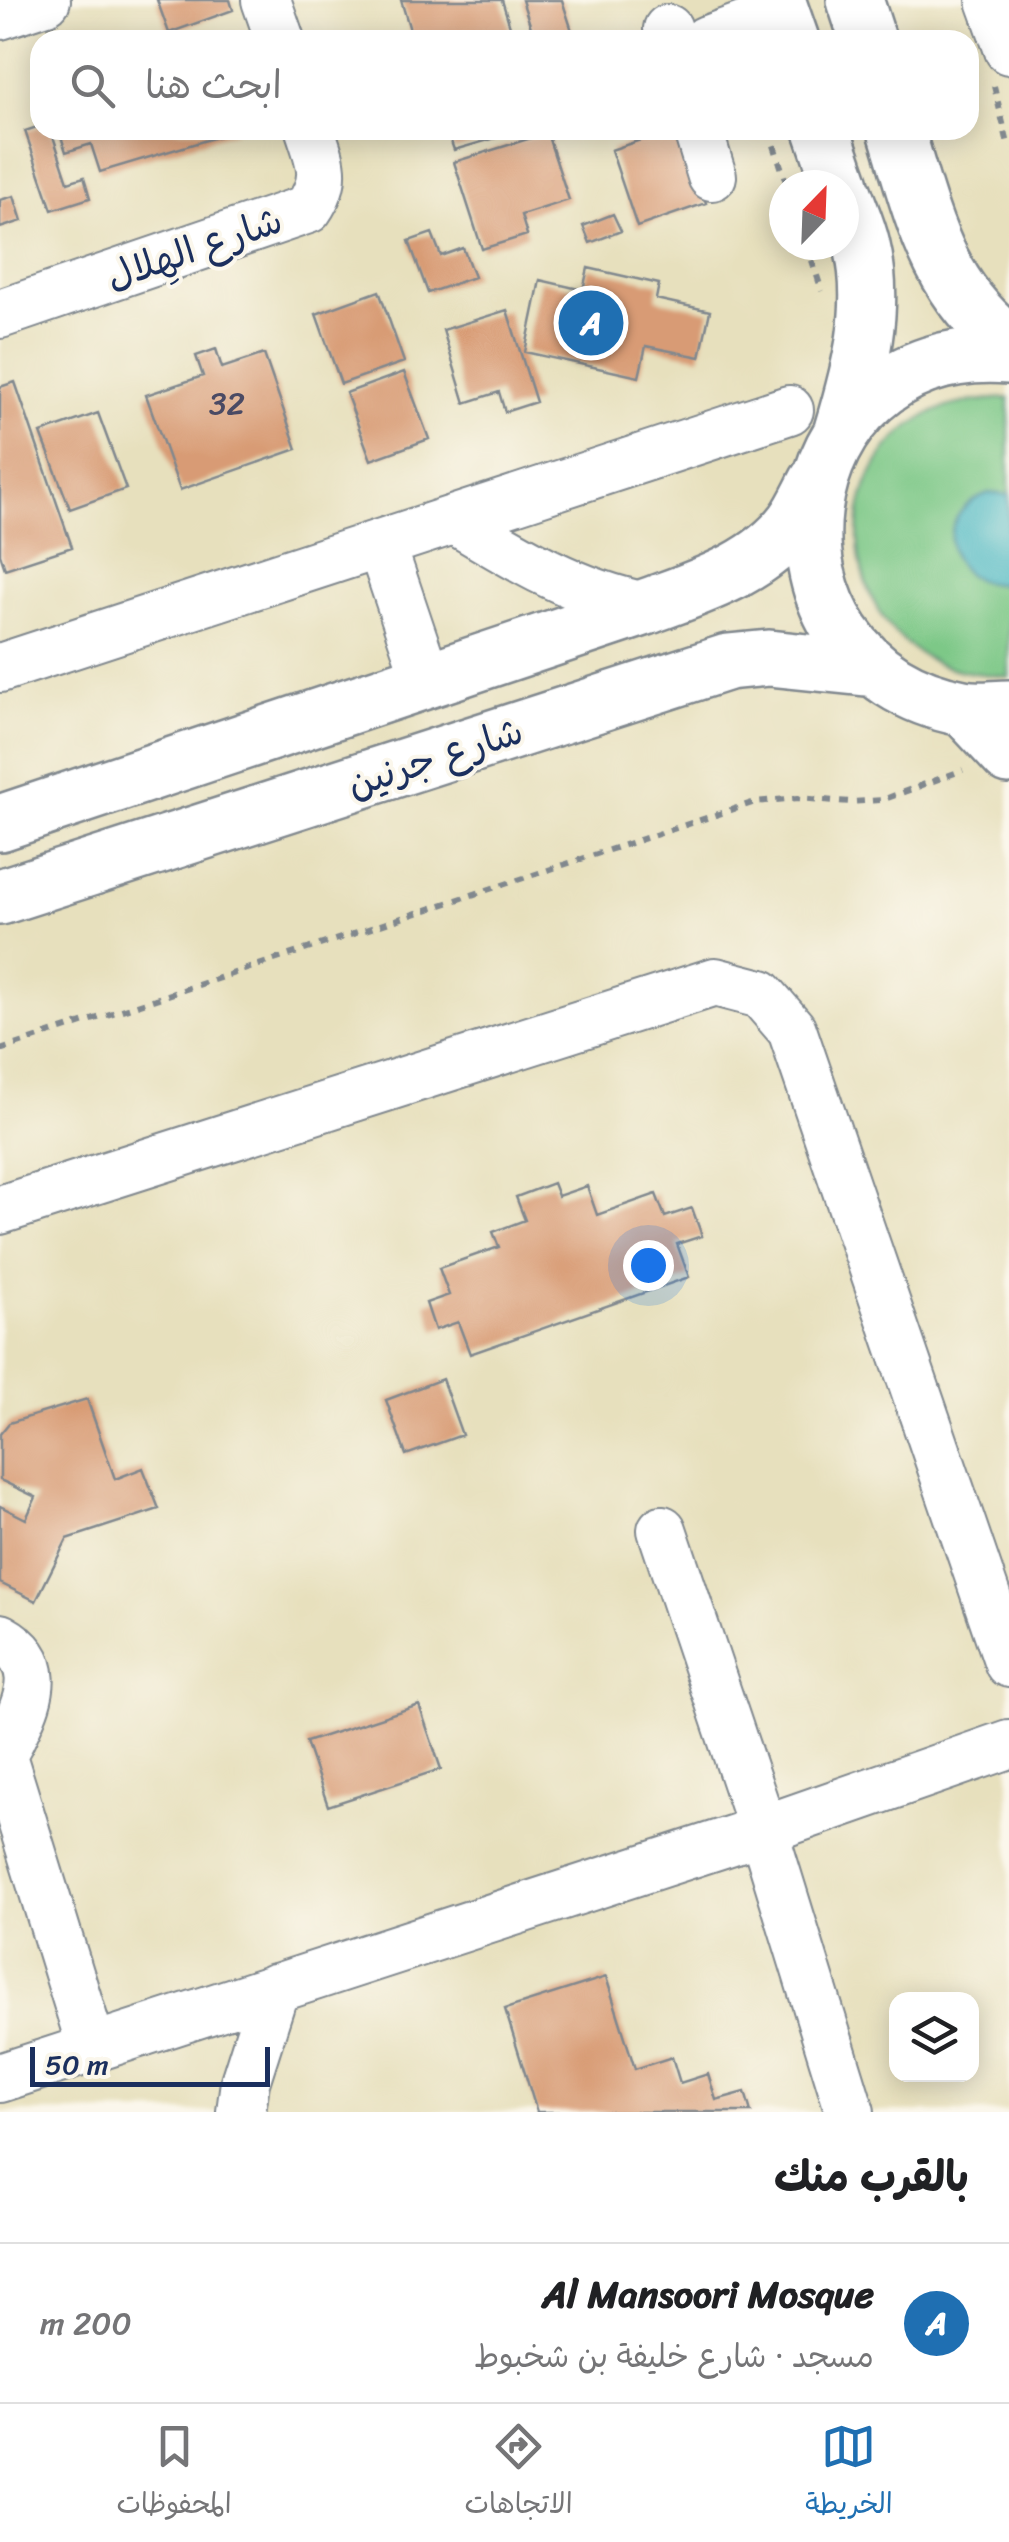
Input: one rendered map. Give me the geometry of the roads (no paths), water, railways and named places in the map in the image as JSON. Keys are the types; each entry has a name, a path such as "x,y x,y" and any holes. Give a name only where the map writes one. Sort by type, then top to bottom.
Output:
{"main road":[{"path":"855,0 865,30"},
{"path":"825,140 836,170"},
{"path":"899,140 928,232 954,286 981,322 1009,343"},
{"path":"859,238 868,314 858,374 842,430 818,482 810,533 819,584 841,630 876,669 918,695 998,732"},
{"path":"842,430 878,391 924,365 976,354 1009,356"},
{"name":"شارع جرنين","path":"0,823 646,607 729,575 763,553 794,524 818,482"},
{"name":"شارع جرنين","path":"0,897 728,662 770,658 876,669"}],"street":[{"path":"0,15 46,0"},
{"path":"266,0 276,30"},
{"path":"716,30 783,18"},
{"name":"شارع الهِلال","path":"0,314 308,209 320,191 322,168 313,140"},
{"path":"701,140 712,176"},
{"path":"0,668 789,410"},
{"path":"534,494 527,543 538,570"},
{"path":"455,520 538,570 608,600 646,607"},
{"path":"380,544 426,678"},
{"path":"0,1210 714,982 761,994 792,1030 1009,1662"},
{"path":"662,1530 763,1830 850,2112"},
{"path":"0,1638 22,1656 31,1686 28,1701 1,1756 92,2048"},
{"path":"0,2078 763,1830 1009,1744"},
{"path":"228,2108 275,1988"}],"water":[{"path":"989,493 1009,495 1008,584 986,583 969,575 952,549 951,533 957,517 970,503"}],"place":[{"name":"Al Mansoori Mosque","path":"591,323"}]}
